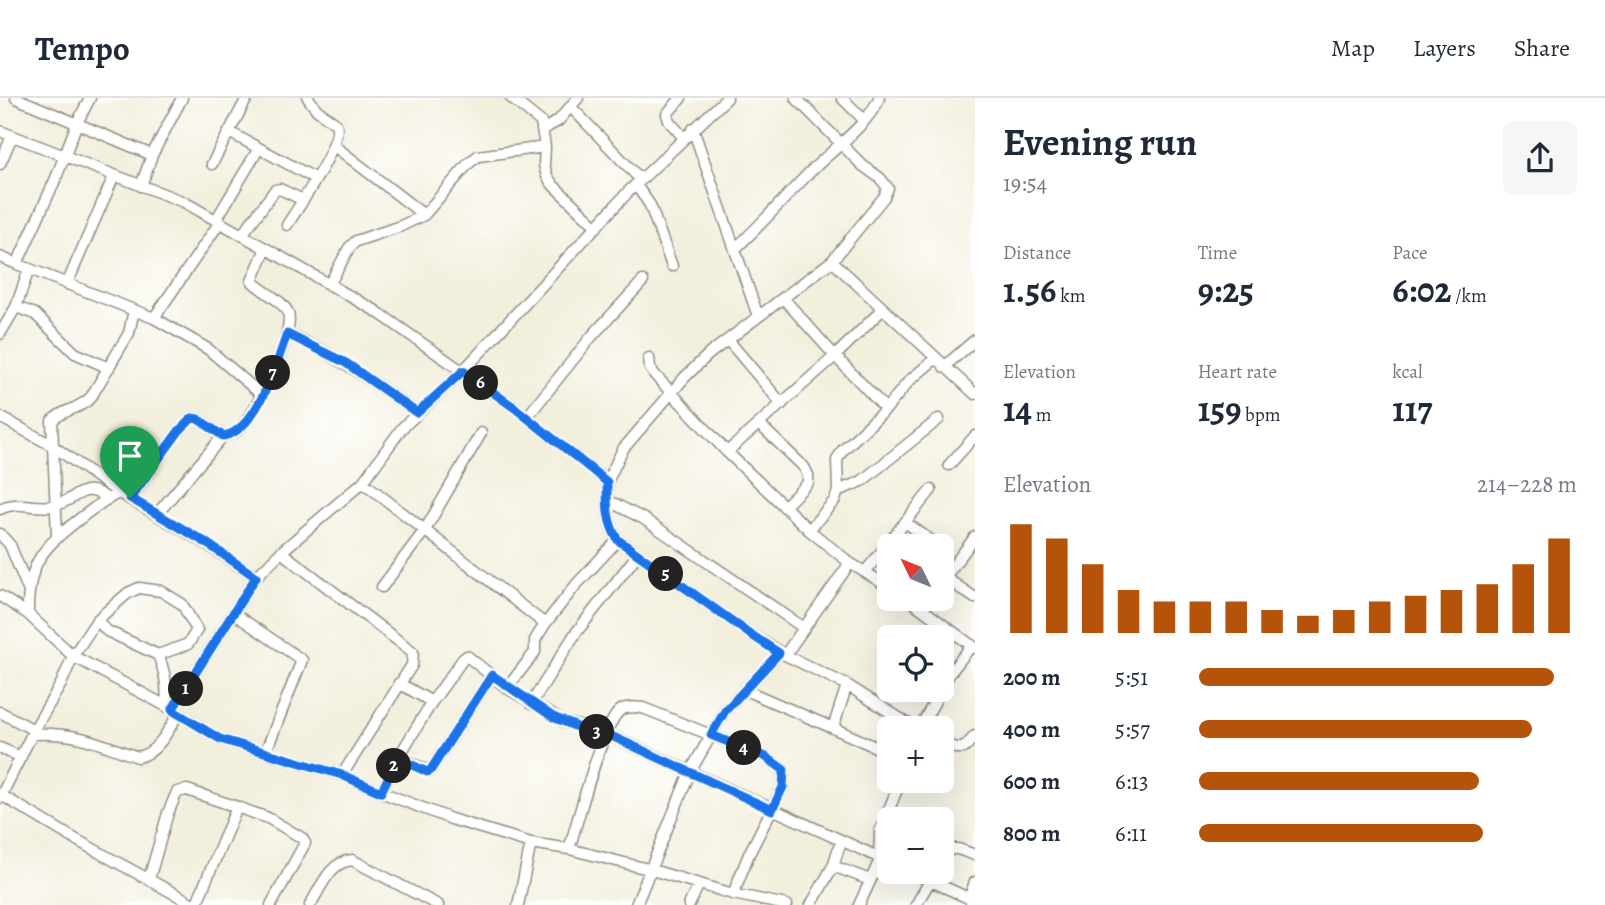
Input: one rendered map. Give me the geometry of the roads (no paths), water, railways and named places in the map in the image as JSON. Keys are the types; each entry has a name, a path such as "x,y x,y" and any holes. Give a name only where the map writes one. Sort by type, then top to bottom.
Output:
{"street":[{"path":"16,98 152,155"},
{"path":"17,264 90,98"},
{"path":"141,186 152,155 183,98"},
{"path":"212,164 247,98"},
{"path":"287,225 316,179 339,128 308,98"},
{"path":"511,98 536,117 545,146 544,165 553,185 597,227"},
{"path":"681,98 667,117 684,138"},
{"path":"0,712 33,732 60,733 93,740 143,757 159,743 172,710 256,577 363,482 402,428 463,371 639,183 727,98"},
{"path":"796,98 888,188 884,197 831,261 758,316 685,377 620,454 607,482 610,525 618,540 750,634 782,654 847,685 898,716"},
{"path":"842,98 864,120"},
{"path":"736,248 768,219 864,120 879,98"},
{"path":"542,130 550,128 574,103 639,183 650,205 672,267"},
{"path":"693,129 758,316"},
{"path":"0,131 184,202 376,311 527,417 607,482"},
{"path":"229,132 316,179"},
{"path":"0,164 12,136"},
{"path":"333,145 424,215"},
{"path":"329,285 349,248 356,241 424,215 468,163 478,156 545,146"},
{"path":"155,318 218,221 260,148"},
{"path":"67,284 114,176"},
{"path":"242,235 275,190 280,189 303,200"},
{"path":"157,514 223,436 242,427 268,386 287,334 289,319 283,306 252,281 266,248"},
{"path":"0,257 155,318 208,349 262,395"},
{"path":"831,261 934,359 975,394"},
{"path":"0,334 16,307 29,269"},
{"path":"527,417 592,336 643,281"},
{"path":"783,298 886,409"},
{"path":"16,307 35,314 75,353 109,368"},
{"path":"727,452 835,356 883,309"},
{"path":"57,535 52,421 59,414 87,402 129,333 134,310"},
{"path":"287,334 346,363 417,413"},
{"path":"728,340 782,404"},
{"path":"944,367 975,340"},
{"path":"649,358 654,374 784,508 850,563 877,579"},
{"path":"809,530 835,500 838,491 837,460 852,440 934,359"},
{"path":"0,418 53,446 119,493 205,542 256,577"},
{"path":"130,498 179,431 192,418 198,419 223,436"},
{"path":"838,491 862,481 939,419"},
{"path":"759,424 804,467 808,475 808,483 784,508"},
{"path":"382,587 425,530 481,433"},
{"path":"948,465 975,436"},
{"path":"363,482 545,624"},
{"path":"0,509 14,504 55,506 76,493 91,491 106,498"},
{"path":"866,572 931,491"},
{"path":"29,614 28,589 34,566 57,535 106,498 119,493"},
{"path":"607,500 644,519 804,628"},
{"path":"905,522 922,534"},
{"path":"0,534 10,545 28,589"},
{"path":"954,564 975,537"},
{"path":"507,688 536,652 536,640 545,624 576,585 618,540"},
{"path":"281,552 413,652 412,665 342,775"},
{"path":"531,704 575,634 638,554"},
{"path":"954,556 958,559"},
{"path":"636,905 690,772 725,711 804,628 850,563"},
{"path":"954,586 975,598"},
{"path":"158,655 188,644 197,630 182,604 161,591 139,588 128,593 97,620 73,656 1,797 196,905 237,807"},
{"path":"0,596 29,614 73,656 220,739 342,775 451,818 531,843 569,849 733,894 786,905"},
{"path":"924,611 974,646 954,668"},
{"path":"233,613 300,656 303,662 266,751"},
{"path":"97,620 107,631 158,655 172,710"},
{"path":"381,792 432,702 465,656 507,688 564,722 607,734 877,857"},
{"path":"398,758 430,771 492,675"},
{"path":"399,683 432,702"},
{"path":"833,728 847,685"},
{"path":"745,690 877,748"},
{"path":"569,849 598,754 615,715 621,710 643,708 766,757 784,770 783,787 749,854 733,894"},
{"path":"954,748 964,748 975,736"},
{"path":"0,748 21,757"},
{"path":"149,879 171,805 177,792 187,790 268,818 302,838 305,843 271,905"},
{"path":"811,905 833,866 841,841"},
{"path":"518,905 531,843"},
{"path":"954,849 975,855"},
{"path":"310,905 333,869 341,862 352,860 438,905"},
{"path":"833,866 870,880"},
{"path":"859,905 877,871"},
{"path":"946,884 972,900 975,882"},
{"path":"689,905 699,884"},
{"path":"916,905 928,884"}]}
